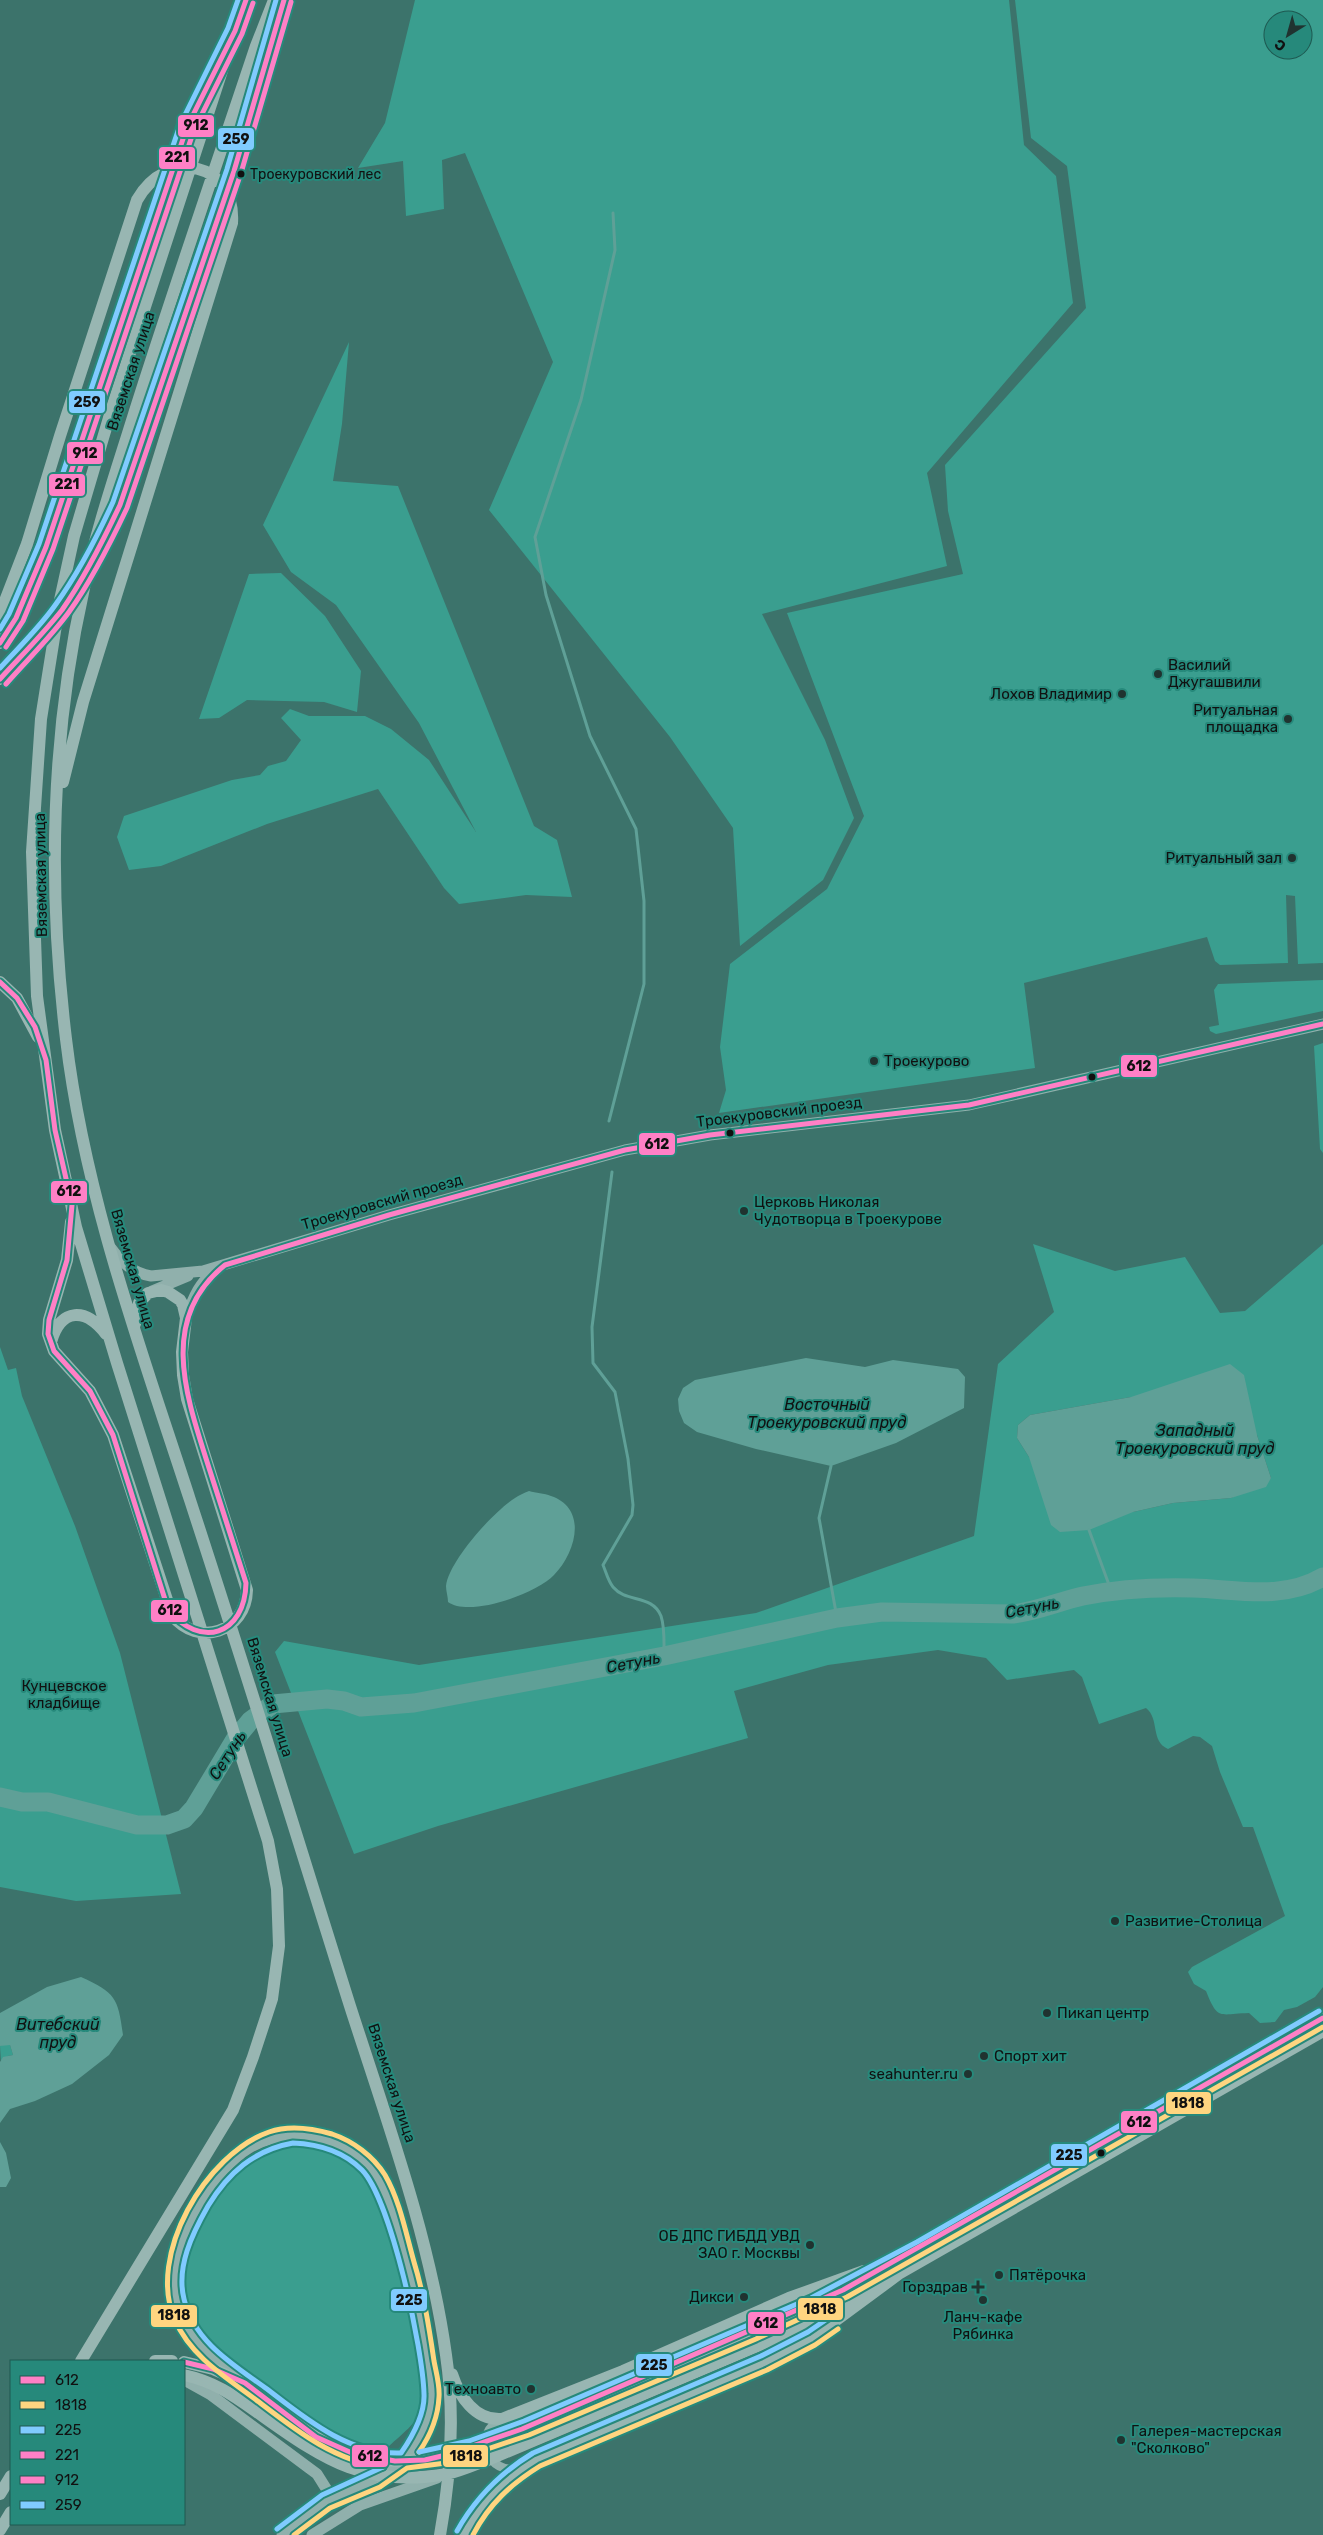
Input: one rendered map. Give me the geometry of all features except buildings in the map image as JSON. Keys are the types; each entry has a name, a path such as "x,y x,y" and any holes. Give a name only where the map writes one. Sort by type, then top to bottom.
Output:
{"main road":[{"path":"0,643 20,610 46,546 187,127 235,31 246,0"},
{"name":"Вяземская улица","path":"274,0 256,46 145,380 83,590 58,752 56,809 59,974 66,1044 80,1124 108,1245 250,1684 398,2157 435,2296 447,2357 451,2426 450,2480 440,2535"},
{"path":"0,679 52,622 97,555 120,505 234,171 284,0"},
{"name":"Вяземская улица","path":"82,2360 233,2110 272,1999 279,1946 277,1889 268,1841 110,1340 72,1206 55,1130 37,996 32,852 40,719 60,600 89,481 235,31"},
{"path":"0,614 28,544 137,200 152,180 166,171 191,168 207,174 221,184 230,198 232,223 83,702 56,809"},
{"path":"0,982 18,998 35,1027 46,1060"},
{"path":"72,1206 67,1260 49,1320 48,1334 50,1344 59,1358 90,1391 112,1435 166,1602 172,1615 182,1625 194,1632 208,1633 229,1626 239,1617 245,1604 246,1583 187,1399 183,1375 186,1315 180,1300 161,1290 148,1293 137,1310 135,1332"},
{"path":"50,1344 54,1330 60,1322 69,1316 78,1314 88,1316 97,1322 110,1340"},
{"path":"185,2362 213,2369 245,2383 316,2436 352,2453 395,2461 425,2460 446,2455 522,2429 652,2375 834,2295 919,2249 1323,2018"},
{"path":"185,2375 220,2386 311,2450 348,2467 385,2476 404,2478 448,2474 490,2459 788,2333 900,2273 1323,2031"},
{"path":"447,2357 456,2386 466,2402 476,2412 489,2418 502,2419 623,2371 789,2298 856,2275 919,2249"},
{"path":"464,2535 482,2505 515,2471 537,2458 764,2363 796,2346 844,2316 900,2273"},
{"path":"0,2494 10,2478"},
{"path":"0,2501 10,2486"},
{"path":"0,2530 10,2514"}],"street":[{"name":"Троекуровский проезд","path":"144,1275 152,1276 202,1271 388,1215 624,1150 710,1135 969,1104 1323,1024"},
{"path":"108,1245 126,1265 166,1285 180,1300"},
{"path":"186,1315 202,1283 224,1265"},
{"path":"186,1315 190,1284 202,1271"},
{"path":"148,1293 202,1271"},
{"path":"245,2383 194,2338 181,2316 173,2275 182,2237 200,2202 223,2170 249,2148 280,2137 306,2136 331,2141 360,2158 382,2184 418,2302 432,2395 425,2424 419,2439 406,2458 377,2480 326,2501 282,2535"},
{"path":"185,2381 211,2395 317,2474 327,2490 326,2501"},
{"path":"502,2419 494,2423 486,2434 486,2452 494,2464 515,2471"},
{"path":"312,2535 360,2505 448,2474"}],"green space":[{"path":"415,0 1009,0 1024,145 1056,176 1073,303 927,473 947,566 762,614 825,740 854,818 823,880 740,946 733,828 670,737 489,510 553,362 465,153 442,160 444,209 406,216 403,161 358,168 385,123"},
{"path":"1015,0 1323,0 1323,963 1298,964 1295,896 1286,895 1288,963 1220,965 1215,961 1207,937 1024,983 1035,1068 719,1113 726,1090 720,1047 730,964 827,889 864,816 787,613 963,574 948,511 945,465 1086,308 1067,166 1031,138"},
{"path":"349,342 342,424 333,481 398,486 534,826 557,840 572,897 526,895 459,904 444,888 378,789 267,824 161,866 129,870 117,837 124,816 232,780 260,775 268,766 286,761 301,740 281,718 290,709 309,716 365,716 391,729 429,760 476,832 419,723 336,605 291,572 263,525"},
{"path":"281,573 325,616 361,671 357,712 324,702 247,700 219,718 199,719 249,574"},
{"path":"1323,980 1323,1011 1216,1034 1210,1031 1209,1027 1219,1025 1214,990 1218,984"},
{"path":"1323,1043 1323,1153 1320,1149 1314,1046"},
{"path":"1033,1244 1115,1271 1185,1257 1220,1313 1245,1311 1323,1244 1323,1987 1315,1997 1297,2007 1284,2010 1275,2022 1260,2023 1249,2013 1221,2014 1214,2007 1206,1991 1194,1984 1188,1972 1192,1967 1285,1916 1253,1827 1243,1827 1220,1772 1212,1746 1200,1737 1193,1736 1168,1749 1159,1741 1153,1718 1146,1708 1099,1724 1082,1677 1074,1670 1007,1680 986,1658 938,1650 828,1665 734,1691 748,1738 438,1826 354,1854 275,1652 284,1641 419,1665 756,1613 974,1536 998,1364 1054,1312","holes":["1131,1397 1257,1435 1271,1478 1231,1498 1173,1503 1133,1512 1029,1457 1017,1438 1018,1425 1030,1415"]},
{"name":"Кунцевское кладбище","path":"0,1347 8,1370 16,1368 22,1396 75,1526 120,1653 181,1894 76,1901 0,1887"},
{"path":"10,2045 13,2055 8,2056 1,2062 0,2046"},
{"path":"283,2143 321,2146 339,2152 355,2162 368,2178 392,2239 403,2277 419,2353 423,2383 423,2405 414,2423 387,2448 362,2446 322,2428 207,2344 197,2331 182,2302 179,2271 183,2254 190,2235 210,2199 233,2169 254,2155"}],"water":[{"name":"Восточный Троекуровский пруд","path":"806,1358 865,1367 893,1360 958,1369 965,1377 964,1408 896,1443 831,1466 756,1449 697,1432 684,1423 679,1411 678,1399 683,1388 695,1380"},
{"name":"Западный Троекуровский пруд","path":"1230,1364 1244,1375 1257,1435 1271,1478 1266,1487 1231,1498 1173,1503 1133,1512 1089,1530 1060,1532 1051,1525 1029,1457 1017,1438 1018,1425 1030,1415 1131,1397"},
{"path":"529,1491 551,1496 563,1502 570,1511 574,1521 575,1532 568,1556 561,1566 545,1582 519,1596 487,1605 471,1607 458,1606 448,1602 446,1586 449,1576 463,1551 495,1514 517,1497"},
{"name":"Витебский пруд","path":"81,1977 102,1988 113,1998 117,2005 123,2035 109,2055 72,2084 35,2101 10,2109 0,2123 0,2062 3,2057 13,2055 10,2045 0,2046 0,2013 47,1987"},
{"path":"0,2142 6,2153 11,2178 6,2187 0,2187"}],"waterway":[{"path":"609,1121 644,984 644,901 636,829 590,736 546,595 535,537 581,400 615,250 613,213"},
{"path":"612,1172 592,1327 593,1363 615,1392 628,1459 633,1505 632,1515 603,1565 610,1582 618,1592 652,1604 657,1609 663,1626 664,1656"},
{"path":"831,1466 819,1518 837,1618"},
{"path":"1089,1530 1112,1593"},
{"name":"Сетунь","path":"0,1797 22,1802 48,1802 137,1825 167,1825 184,1819 194,1808 236,1738 250,1721 273,1704 327,1699 344,1701 361,1707 414,1703 664,1656 837,1618 882,1612 1013,1614 1031,1611 1083,1596 1110,1592 1179,1588 1275,1591 1292,1589 1323,1577"}],"transit line":[{"name":"259","path":"0,629 9,614 39,544 180,125 228,28 238,0"},
{"name":"221","path":"0,643 16,618 46,547 187,127 235,31 246,0"},
{"name":"259","path":"0,668 43,621 64,592 87,554 113,502 227,169 276,0"},
{"name":"221","path":"0,679 62,610 93,559 120,505 234,171 284,0"},
{"name":"912","path":"6,684 69,612 100,562 127,508 241,173 291,2"},
{"name":"912","path":"6,647 23,621 53,549 194,130 242,34 253,3"},
{"name":"612","path":"0,982 17,998 35,1027 46,1060 55,1130 72,1205 67,1260 49,1320 48,1334 54,1351 90,1391 113,1435 168,1609 180,1622 194,1630 206,1633 219,1631 229,1625 238,1615 244,1601 246,1583 193,1417 183,1362 184,1336 190,1311 204,1287 225,1265 389,1215 625,1150 710,1135 969,1105 1323,1024"},
{"name":"225","path":"419,2452 469,2441 524,2421 811,2298 917,2242 1319,2011"},
{"name":"612","path":"185,2362 213,2369 245,2383 316,2437 352,2453 395,2461 425,2460 446,2455 522,2429 843,2290 1323,2018"},
{"name":"1818","path":"294,2535 330,2508 380,2487 407,2468 446,2463 529,2435 756,2339 847,2297 1323,2027"},
{"name":"1818","path":"383,2467 365,2464 349,2458 302,2434 211,2366 190,2345 175,2320 168,2294 169,2267 175,2238 188,2210 204,2184 224,2162 246,2144 269,2132 300,2128 340,2137 355,2145 368,2156 380,2168 390,2185 402,2218 421,2287 439,2388 435,2419 430,2433 419,2452"},
{"name":"225","path":"293,2143 321,2147 338,2153 355,2163 373,2186 384,2211 412,2312 424,2394 420,2418 401,2453 382,2452 346,2442 313,2423 217,2351 206,2340 189,2314 182,2287 184,2263 191,2239 208,2206 224,2183 243,2165 266,2151 293,2143"},
{"name":"225","path":"457,2531 472,2507 490,2487 510,2469 533,2453 761,2356 808,2332 830,2317"},
{"name":"1818","path":"473,2535 494,2504 510,2488 540,2466 767,2370 815,2345 838,2329"},
{"name":"225","path":"277,2529 322,2495 383,2467"}],"place":[{"name":"Троекуровский лес","path":"241,174"},
{"name":"Василий Джугашвили","path":"1158,674"},
{"name":"Лохов Владимир","path":"1122,694"},
{"name":"Ритуальная площадка","path":"1288,719"},
{"name":"Ритуальный зал","path":"1292,858"},
{"name":"Троекурово","path":"874,1061"},
{"name":"Церковь Николая Чудотворца в Троекурове","path":"744,1211"},
{"name":"Развитие-Столица","path":"1115,1921"},
{"name":"Пикап центр","path":"1047,2013"},
{"name":"Спорт хит","path":"984,2056"},
{"name":"seahunter.ru","path":"968,2074"},
{"name":"ОБ ДПС ГИБДД УВД ЗАО г. Москвы","path":"810,2245"},
{"name":"Пятёрочка","path":"999,2275"},
{"name":"Горздрав","path":"978,2287"},
{"name":"Дикси","path":"744,2297"},
{"name":"Ланч-кафе Рябинка","path":"983,2300"},
{"name":"Техноавто","path":"531,2389"},
{"name":"Галерея-мастерская \"Сколково\"","path":"1121,2440"}]}
